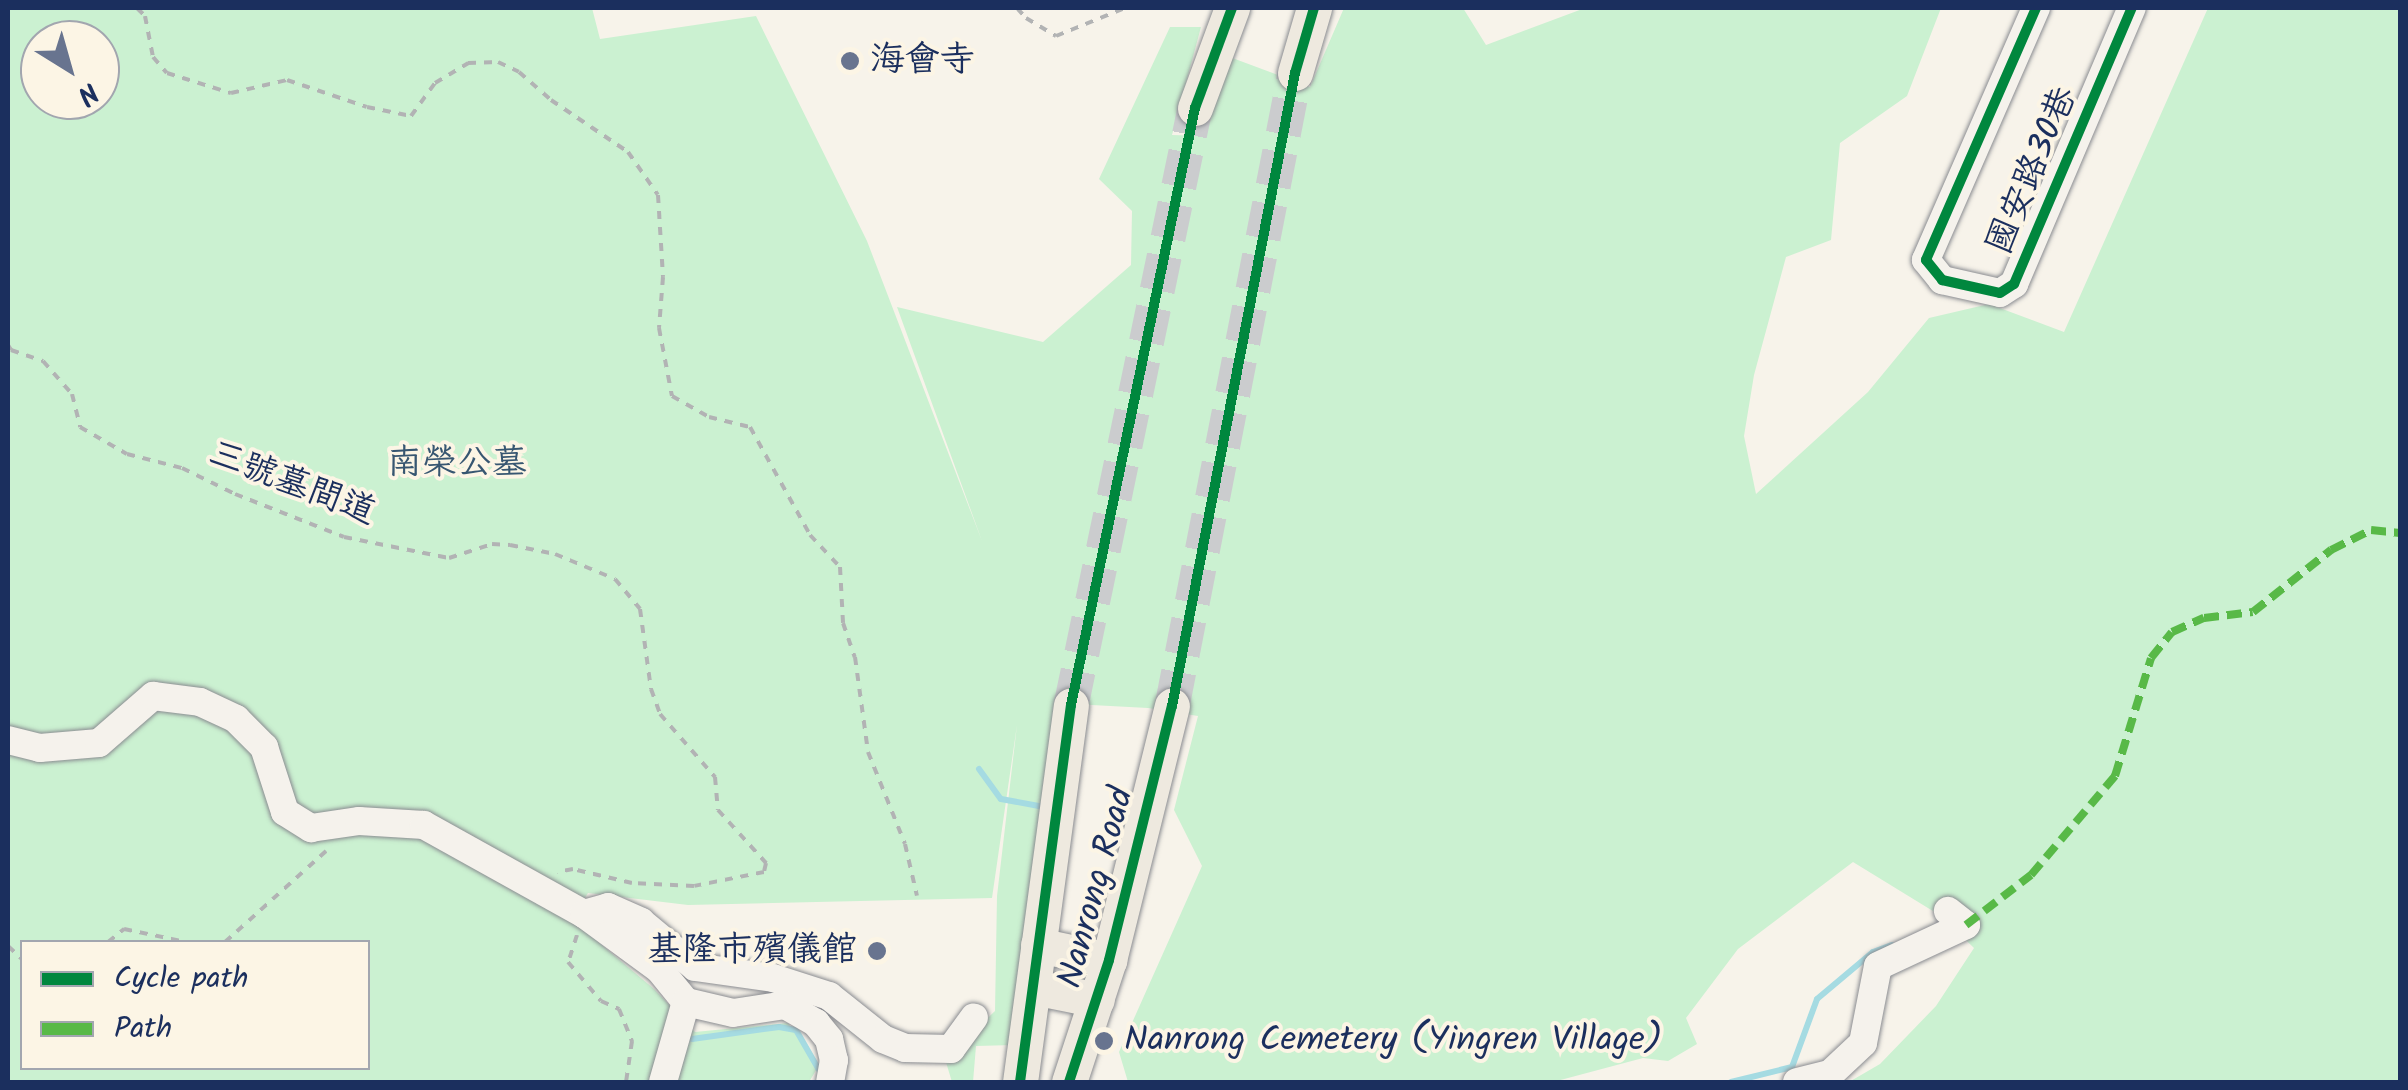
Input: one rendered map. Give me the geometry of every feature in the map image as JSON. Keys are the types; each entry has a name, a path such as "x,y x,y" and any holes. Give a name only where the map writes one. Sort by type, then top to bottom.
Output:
{"main road":[{"path":"1195,108 1232,8"},
{"path":"1295,73 1304,13"},
{"name":"Nanrong Road","path":"1020,1082 1071,705"},
{"name":"Nanrong Road","path":"1069,1082 1109,960 1172,706"},
{"path":"1038,945 1109,960"},
{"path":"1034,987 1098,1000"}],"street":[{"name":"國安路30巷","path":"2036,8 1926,260 1942,280 2000,293 2014,284 2132,8"},
{"path":"8,740 40,748 99,743 154,696 200,702 236,719 264,747 285,812 311,828 359,821 424,825 584,914 659,969 686,1002 733,1013 785,1006 816,1022 829,1039 834,1060 830,1082"},
{"path":"584,914 608,907 641,922 695,967 772,978 829,996 883,1039 905,1048 951,1049 974,1018"},
{"path":"1796,1082 1830,1074 1863,1043 1878,966 1956,922"},
{"path":"663,1082 686,1002"}],"path":[{"path":"137,8 145,16 154,57 167,73 231,93 287,80 367,107 411,116 435,83 468,63 498,62 519,72 551,100 628,152 658,194 663,276 659,328 672,396 710,418 750,427 810,535 840,566 843,623 855,657 868,752 905,844 917,896"},
{"path":"1017,8 1056,36 1124,8"},
{"path":"227,940 359,821"},
{"path":"584,914 568,962 601,1001 619,1009 632,1041 626,1082"},
{"path":"111,940 124,930 176,940"}],"green space":[{"name":"南榮公墓","path":"8,8 592,8 600,39 756,16 867,241 982,541 897,307 1043,342 1131,265 1132,211 1099,179 1170,27 1201,27 1172,135 1205,136 1227,56 1310,87 1344,8 1463,8 1486,45 1585,8 1941,8 1907,96 1840,143 1831,240 1786,257 1754,375 1744,436 1756,494 1868,392 1929,318 1989,304 2064,332 2208,8 2400,8 2400,1082 1849,1082 1880,1064 1936,1006 1974,948 1941,916 1853,862 1738,949 1686,1018 1697,1044 1668,1061 1643,1058 1553,1082 1128,1082 1119,1052 1202,866 1174,810 1198,716 1148,708 1054,703 1013,1045 976,1046 973,1082 952,1082 945,1059 995,1011 997,896 1017,725 992,898 688,905 588,893 571,919 654,989 695,1032 788,1023 818,1067 809,1082 8,1082"}],"waterway":[{"path":"979,769 1001,799 1044,807"},
{"path":"1731,1082 1792,1067 1817,999 1873,952 1892,945"},
{"path":"692,1039 779,1027 796,1030 819,1070"}],"tunnel":[{"path":"1172,706 1295,73"},
{"path":"1071,705 1195,108"}],"marked path":[{"path":"1966,925 2031,875 2115,776 2151,658 2172,632 2204,618 2253,612 2331,550 2371,530 2400,533"}],"cycle path":[{"path":"1020,1082 1071,705 1195,108 1232,8"},
{"path":"1069,1082 1109,960 1172,706 1295,73 1314,8"},
{"path":"2036,8 1926,260 1942,280 2000,293 2014,284 2132,8"}],"place":[{"name":"海會寺","path":"850,61"},
{"name":"基隆市殯儀館","path":"877,951"},
{"name":"Nanrong Cemetery (Yingren Village)","path":"1104,1041"}]}
